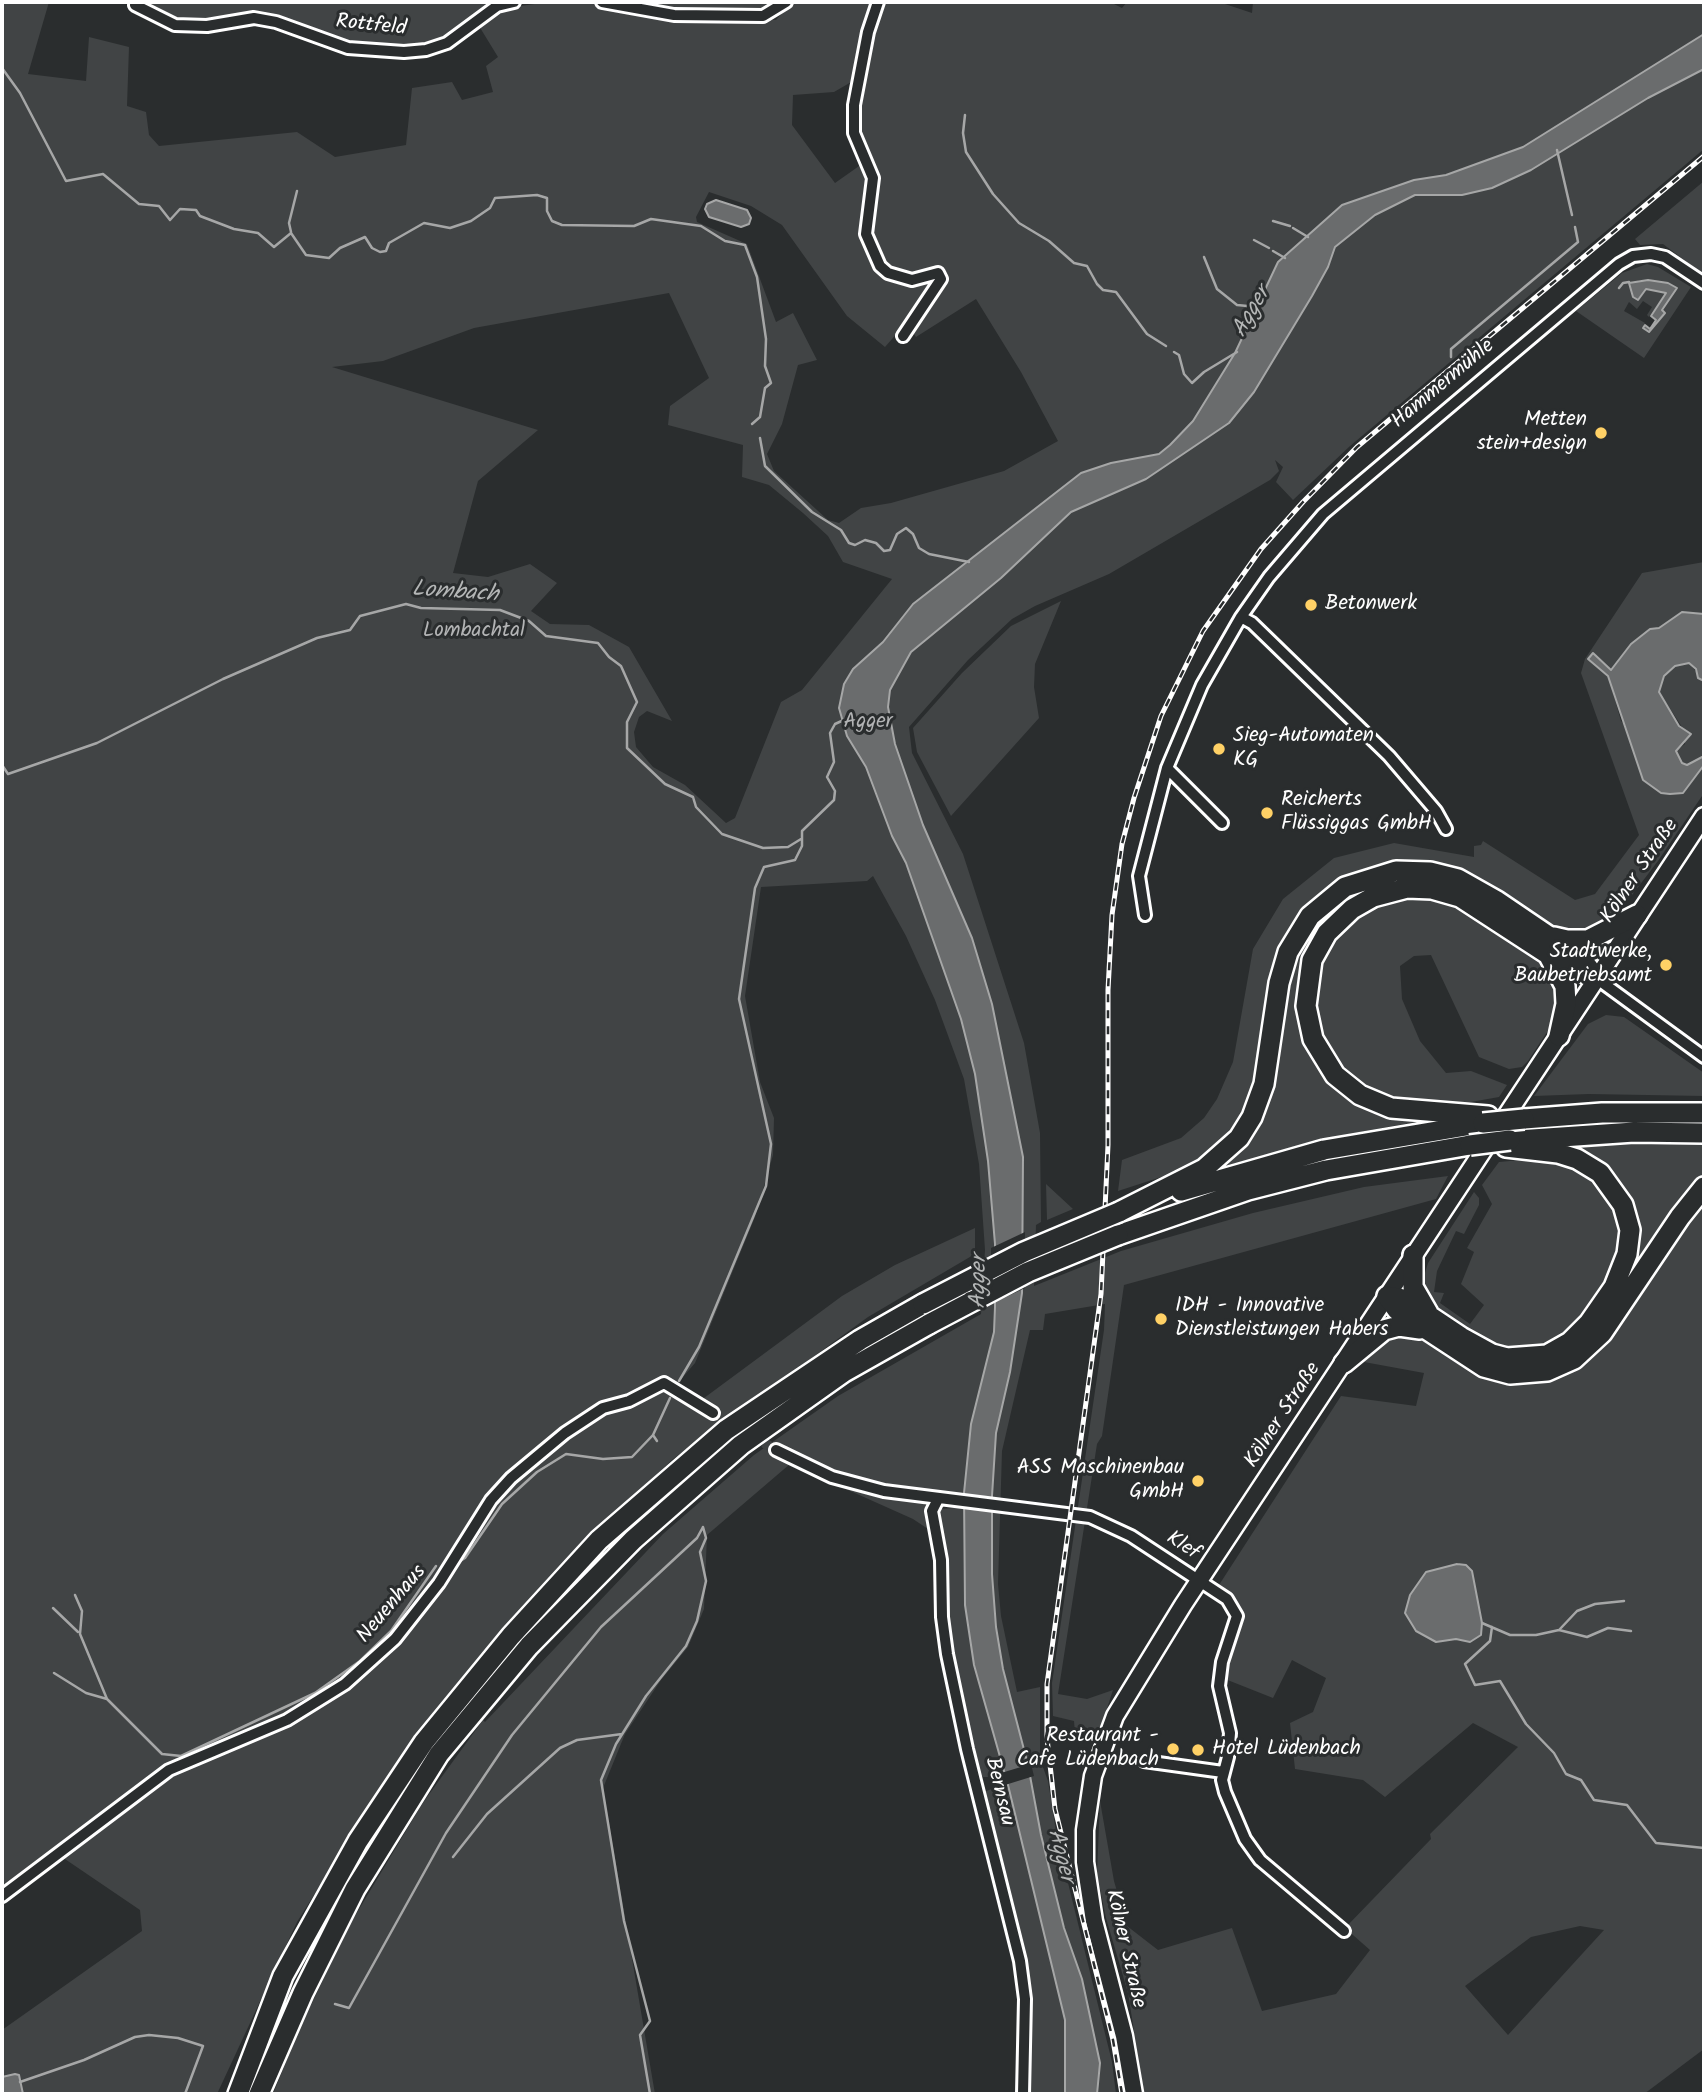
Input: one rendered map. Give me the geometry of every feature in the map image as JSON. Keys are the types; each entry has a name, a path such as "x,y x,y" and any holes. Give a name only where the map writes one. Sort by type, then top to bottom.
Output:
{"highway":[{"path":"238,2094 283,1976 358,1841 425,1742 511,1636 599,1540 726,1430 860,1340 1024,1252 1119,1212 1204,1169 1239,1138 1252,1117 1264,1084 1279,983 1288,952 1310,916 1345,887 1396,871 1444,875 1484,892 1580,958 1596,978"},
{"path":"1596,978 1549,955 1460,897 1420,887 1395,890 1363,901 1333,926 1312,960 1305,994 1307,1019 1317,1049 1335,1075 1360,1095 1391,1108 1485,1120 1602,1114 1704,1114"},
{"path":"1547,935 1567,940 1588,940 1637,915"},
{"path":"1549,955 1565,986 1566,1004 1559,1037"},
{"path":"1119,1212 1242,1172 1324,1150 1485,1120"},
{"path":"259,2094 303,1993 355,1889 439,1754 529,1646 633,1540 741,1445 845,1372 1028,1272 1118,1234 1248,1190 1326,1170 1469,1145 1633,1132 1704,1133"},
{"path":"1387,1296 1397,1310 1492,1354 1536,1358 1559,1350 1581,1332 1619,1277 1628,1254 1630,1230 1623,1205 1610,1183 1577,1159 1508,1144"},
{"path":"1413,1255 1413,1287 1427,1323 1471,1361 1497,1371 1534,1374 1560,1367 1584,1352 1602,1333 1680,1217 1704,1187"},
{"path":"1344,1363 1384,1330 1427,1323"}],"main road":[{"name":"Kölner Straße","path":"1134,2094 1124,2036 1088,1892 1085,1841 1088,1800 1100,1753 1115,1716 1136,1678 1704,816"}],"street":[{"name":"Rottfeld","path":"135,5 175,25 206,26 254,18 348,48 404,52 426,50 447,43 497,6 514,2"},
{"path":"602,2 674,15 763,16 786,2"},
{"path":"878,2 868,32 854,105 854,134 873,178 866,234 880,266 888,273 905,279 937,274 941,279 903,336"},
{"name":"Hammermühle","path":"1145,915 1139,876 1167,768 1202,685 1241,617 1269,577 1324,514 1619,264 1633,256 1651,254 1665,257 1704,283"},
{"path":"1241,617 1252,623 1389,756 1436,811 1446,829"},
{"path":"1167,768 1222,823"},
{"path":"1596,978 1704,1058"},
{"name":"Neuenhaus","path":"2,1896 169,1770 287,1720 345,1684 394,1639 439,1583 491,1500 511,1478 565,1433 603,1408 629,1401 664,1383 713,1413"},
{"path":"776,1450 814,1470 850,1483 938,1499"},
{"name":"Klef","path":"938,1499 1090,1517 1130,1536 1227,1599 1237,1616 1220,1672 1219,1686 1230,1733 1223,1772 1225,1793 1251,1848 1270,1871 1344,1931"},
{"name":"Bernsau","path":"938,1499 932,1511 941,1560 942,1617 952,1679 1025,1999 1023,2094"},
{"path":"1144,1762 1223,1772"}],"green space":[{"name":"Lombachtal","path":"2,2 49,2 28,74 86,81 89,37 129,47 127,106 146,112 149,135 159,146 297,132 335,157 406,145 412,88 452,82 462,100 493,92 486,66 498,57 479,26 498,9 542,3 584,2 673,17 776,20 792,2 873,2 853,81 834,92 793,95 792,125 835,183 869,159 859,132 858,106 873,38 885,2 1110,2 1122,8 1127,2 1219,2 1252,13 1253,2 1704,2 1704,149 1350,446 1293,500 1276,482 1283,467 1275,460 1279,471 1270,480 1109,574 1035,606 1012,619 968,660 909,727 912,753 963,854 1024,1043 1040,1133 1041,1222 1036,1225 1034,1286 1121,1251 1253,1213 1364,1187 1448,1176 1436,1199 1124,1285 1102,1436 1097,1444 1058,1694 1087,1699 1113,1690 1098,1736 1090,1740 1075,1733 1074,1721 1053,1716 1052,1683 1104,1330 1105,1304 1045,1314 1043,1330 1030,1330 1002,1451 998,1584 1001,1616 1017,1692 1040,1687 1040,1759 1048,1781 1057,1838 1112,2062 1116,2094 1026,2094 1027,2000 983,1800 984,1792 994,1788 991,1777 983,1777 977,1769 946,1615 936,1515 939,1509 954,1508 954,1493 863,1483 807,1463 801,1456 793,1462 890,1496 921,1502 928,1507 931,1531 913,1519 790,1464 707,1535 704,1609 688,1647 661,1680 625,1734 603,1788 655,2094 273,2094 299,2030 349,1926 422,1804 483,1720 485,1722 663,1534 754,1455 838,1396 981,1314 985,1250 979,1164 964,1079 935,1000 906,936 873,876 867,881 761,887 745,996 760,1082 774,1118 773,1155 755,1217 695,1363 677,1384 665,1378 603,1411 664,1387 700,1401 842,1296 895,1265 975,1228 975,1254 868,1317 673,1459 586,1541 493,1640 381,1788 297,1922 217,2094 2,2094 2,2030 142,1931 140,1910 59,1855 2,1896","holes":["709,192 751,206 782,225 847,316 885,347 906,323 916,337 976,299 1021,372 1058,441 1004,471 891,503 861,508 839,523 828,520 774,471 767,454 782,424 798,365 817,360 793,313 776,322 747,244 697,222 696,217","1278,262 1233,377 1204,402 1235,353","669,293 709,378 670,406 668,425 743,445 742,477 769,485 803,513 828,536 843,562 892,579 802,690 781,702 735,818 726,823 685,785 653,767 636,747 634,732 639,717 647,711 672,721 629,647 589,625 550,624 531,611 557,583 530,564 488,577 453,573 478,481 538,430 332,367 383,361 474,328","930,591 839,708 853,669 883,642 913,604"]},
{"path":"137,2 499,2 460,32 425,48 333,40 276,19 177,22"},
{"path":"621,2 779,2 758,11 673,11"},
{"path":"1704,181 1704,275 1663,244 1640,245 1635,239"},
{"path":"1647,264 1658,267 1691,287 1644,358 1576,311 1622,273","holes":["1640,280 1658,283 1675,291 1661,311 1665,313 1650,332 1643,328 1645,323 1624,311 1629,302 1637,309 1643,301 1652,307 1647,315 1649,317 1666,293 1646,289 1633,295 1631,284"]},
{"path":"1704,562 1704,614 1682,612 1659,628 1650,629 1631,644 1611,670 1593,653 1595,664 1608,675 1621,721 1689,786 1704,765 1704,793 1658,861 1616,916 1593,934 1560,932 1447,868 1311,904 1246,1111 1228,1139 1189,1168 1118,1191 1122,1160 1181,1138 1204,1118 1217,1099 1233,1062 1253,949 1283,899 1334,858 1394,843 1474,857 1474,846 1481,845 1483,841 1575,900 1595,894 1639,835 1581,673 1585,659 1642,573"},
{"path":"1061,601 1035,664 1034,687 1039,718 951,816 917,752 913,728 962,673 1011,626"},
{"path":"1689,663 1704,681 1704,756 1687,765 1682,763 1676,751 1685,744 1684,730 1659,692 1664,676 1675,666"},
{"path":"1397,875 1435,878 1459,885 1492,903 1580,965 1482,902 1448,887 1400,883 1359,897 1335,916 1313,946 1301,982 1303,1025 1322,1065 1350,1093 1373,1106 1433,1119 1348,1134 1210,1170 1232,1152 1248,1132 1265,1098 1283,988 1300,938 1318,914 1340,896 1368,882"},
{"path":"1401,896 1443,898 1541,956 1561,987 1551,1026 1528,1061 1522,1067 1509,1069 1479,1057 1431,955 1414,956 1400,966 1402,999 1420,1041 1446,1073 1471,1071 1507,1085 1499,1097 1448,1106 1405,1103 1365,1089 1344,1073 1319,1038 1313,986 1329,943 1360,911"},
{"path":"1606,1015 1624,1017 1704,1073 1704,1096 1534,1096 1588,1024"},
{"path":"1607,1144 1704,1144 1704,1180 1686,1200 1608,1317 1587,1343 1565,1358 1542,1367 1506,1367 1477,1357 1402,1308 1401,1304 1481,1355 1495,1360 1534,1363 1548,1360 1568,1349 1597,1319 1621,1282 1633,1251 1634,1228 1626,1200 1612,1179 1594,1164 1557,1148"},
{"path":"1557,1160 1588,1174 1611,1195 1622,1224 1618,1264 1579,1325 1551,1347 1503,1350 1438,1315 1420,1289 1428,1263 1474,1192 1479,1198 1479,1205 1464,1234 1456,1231 1437,1271 1434,1292 1444,1293 1440,1303 1470,1324 1484,1305 1461,1284 1474,1252 1467,1248 1492,1204 1482,1185 1499,1162"},
{"path":"1046,1184 1073,1209 1047,1220"},
{"path":"1704,1197 1704,2049 1644,2094 1144,2094 1128,1993 1106,1918 1097,1874 1100,1801 1114,1881 1127,1926 1158,1950 1232,1928 1262,2011 1336,1994 1370,1950 1345,1928 1431,1839 1430,1834 1518,1747 1473,1723 1385,1797 1363,1780 1295,1769 1290,1723 1313,1712 1326,1678 1292,1660 1273,1698 1225,1679 1241,1623 1239,1605 1219,1585 1341,1396 1416,1406 1424,1373 1364,1362 1379,1345 1405,1332 1540,1380","holes":["1457,1564 1472,1571 1482,1623 1481,1635 1470,1642 1456,1639 1410,1595 1426,1572","1580,1926 1604,1930 1508,2035 1465,1986 1531,1937"]}],"shaded area":[{"name":"Agger","path":"1704,34 1704,69 1648,98 1531,170 1492,188 1462,195 1415,195 1375,215 1335,247 1328,267 1312,296 1254,392 1229,423 1146,479 1071,512 1001,578 911,652 890,690 888,707 895,744 923,825 972,938 992,1004 1023,1157 1022,1293 1010,1372 996,1433 992,1496 992,1574 996,1627 1003,1669 1028,1765 1041,1835 1064,1928 1082,1979 1100,2063 1097,2094 1065,2094 1065,2020 1008,1785 974,1665 965,1605 964,1493 971,1424 994,1332 995,1307 995,1244 988,1161 975,1074 961,1019 906,863 892,836 866,767 847,736 839,708 844,684 853,669 883,642 913,604 1081,473 1111,463 1159,454 1170,445 1193,421 1235,353 1278,262 1342,205 1414,180 1446,175 1523,147"},
{"path":"716,200 747,210 751,218 749,224 741,227 709,217 705,209 707,204"},
{"path":"1648,280 1668,283 1677,288 1662,310 1665,313 1649,332 1643,328 1645,325 1650,329 1656,320 1651,316 1666,293 1646,289 1638,300 1633,297 1629,283"},
{"path":"1682,612 1704,614 1704,681 1698,678 1696,669 1689,663 1675,666 1664,676 1659,692 1679,726 1691,734 1676,751 1682,763 1687,765 1704,756 1704,765 1683,793 1670,794 1661,793 1643,780 1608,676 1588,659 1593,653 1611,670 1631,644 1650,629 1659,628"},
{"path":"1457,1564 1466,1565 1472,1571 1482,1623 1481,1635 1470,1642 1456,1639 1436,1642 1416,1631 1405,1613 1410,1595 1426,1572"},
{"path":"19,2075 23,2094 2,2094 2,2077"}],"pier":[{"path":"1025,1232 1025,1288 991,1304 991,1248"},
{"path":"1031,1764 1034,1776 1005,1785 1001,1773"}],"waterway":[{"path":"2,68 20,93 66,181 103,174 139,204 159,206 170,220 180,209 196,210 200,216 234,229 258,233 274,247 291,233 306,255 329,258 340,248 365,237 372,248 380,252 386,251 389,243 424,223 450,228 471,221 490,208 495,198 537,195 547,198 547,211 552,221 562,225 634,226 651,219 701,226 725,241 745,245 757,277 766,339 765,366 771,383 765,388 760,417 752,424"},
{"path":"965,115 963,133 966,152 993,194 1019,223 1049,241 1074,263 1087,266 1097,284 1103,290 1116,292 1147,334 1166,346"},
{"path":"1557,150 1572,215"},
{"path":"291,232 289,223 297,191"},
{"path":"1273,221 1290,226"},
{"path":"1451,357 1451,349 1578,242 1575,227"},
{"path":"1293,228 1308,237"},
{"path":"1254,240 1269,248"},
{"path":"1273,251 1285,258"},
{"path":"1204,257 1217,289 1237,305 1258,307"},
{"path":"1619,288 1623,283 1629,282"},
{"path":"1174,352 1179,355 1184,374 1192,383 1204,372 1237,352"},
{"path":"760,438 765,466 812,512 841,530 849,543 855,545 865,540 876,543 884,551 890,550 897,534 906,528 913,534 919,548 929,554 969,562"},
{"name":"Lombach","path":"2,765 8,774 97,743 223,679 317,638 350,630 360,616 406,604 421,608 500,610 529,621 546,636 598,643 609,657 621,666 637,702 627,722 627,748 665,784 693,797 696,807 722,834 763,848 788,847 801,839"},
{"path":"679,1381 699,1347 766,1186 771,1144 739,999 755,888 764,867 795,860 802,846 802,831 834,800 835,791 827,777 834,762 830,733 835,724 846,719"},
{"path":"657,1441 653,1435 670,1398"},
{"path":"457,1563 465,1558 502,1504 537,1472 566,1454 603,1459 632,1457 653,1435"},
{"path":"335,2004 349,2008 446,1833 512,1735 601,1627 697,1538 703,1527"},
{"path":"650,2094 640,2035 650,2021 624,1921 601,1780 616,1744 646,1696 686,1646 697,1621 706,1581 700,1552 706,1538 703,1527"},
{"path":"75,1595 82,1611 80,1634 107,1699 162,1754 181,1756 315,1693 360,1661 391,1631 436,1566"},
{"path":"1560,1629 1577,1611 1595,1604 1624,1601"},
{"path":"53,1608 78,1632"},
{"path":"1482,1623 1510,1635 1536,1635 1559,1630 1587,1637 1608,1628 1631,1631"},
{"path":"1492,1627 1490,1641 1465,1664 1475,1685 1500,1681 1526,1724 1554,1753 1566,1774 1581,1780 1594,1800 1627,1805 1656,1843 1704,1848"},
{"path":"54,1673 86,1693 107,1699"},
{"path":"453,1857 487,1814 560,1748 577,1740 622,1734"},
{"path":"20,2082 84,2060 135,2037 149,2035 178,2038 203,2046 185,2094"}],"tunnel":[{"path":"751,1435 776,1450"}],"railway":[{"path":"1122,2094 1113,2040 1055,1809 1047,1738 1047,1684 1101,1294 1108,1145 1108,990 1112,915 1122,844 1134,798 1161,716 1203,631 1261,549 1357,447 1704,156"}],"place":[{"name":"Metten stein+design","path":"1601,433"},
{"name":"Betonwerk","path":"1311,605"},
{"name":"Sieg-Automaten KG","path":"1219,749"},
{"name":"Reicherts Flüssiggas GmbH","path":"1267,813"},
{"name":"Stadtwerke, Baubetriebsamt","path":"1666,965"},
{"name":"IDH - Innovative Dienstleistungen Habers","path":"1161,1319"},
{"name":"ASS Maschinenbau GmbH","path":"1198,1481"},
{"name":"Restaurant - Cafe Lüdenbach","path":"1173,1749"},
{"name":"Hotel Lüdenbach","path":"1198,1750"}]}
